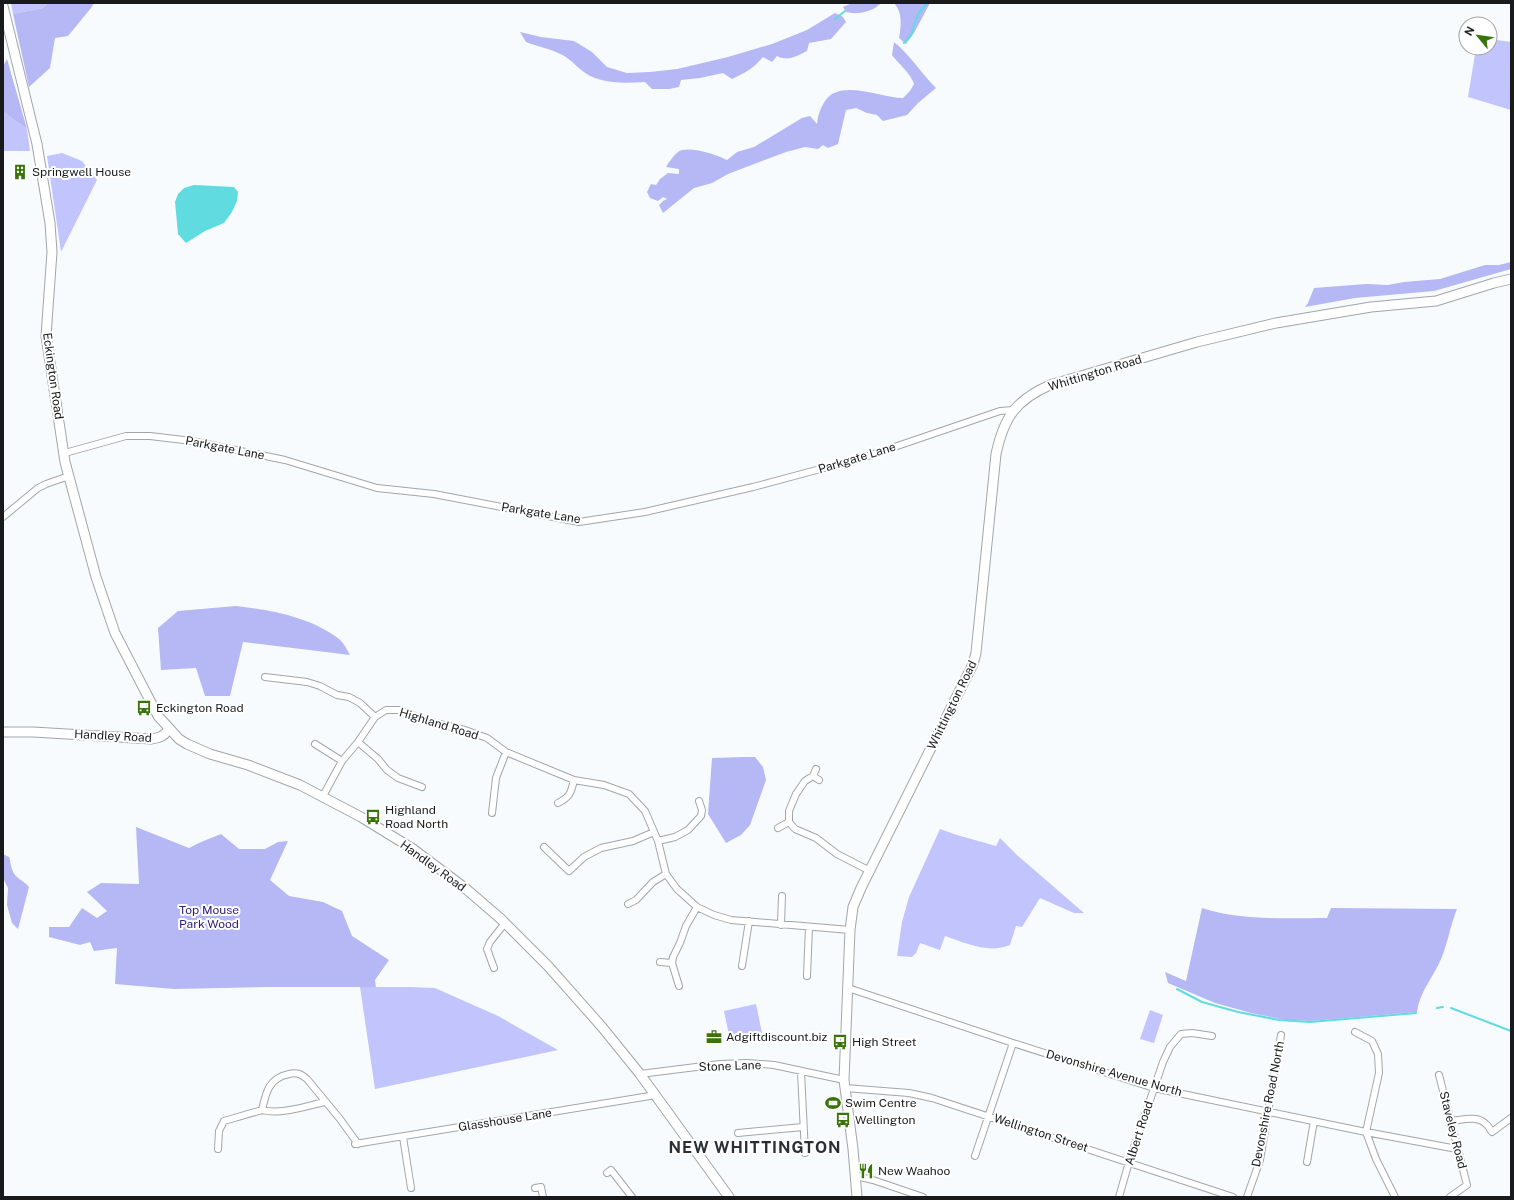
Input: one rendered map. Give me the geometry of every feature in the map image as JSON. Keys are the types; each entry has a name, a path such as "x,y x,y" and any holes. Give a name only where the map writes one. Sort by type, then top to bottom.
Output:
{"street":[{"name":"Eckington Road","path":"3,6 36,136 44,180 50,223 52,252 46,336 69,476 96,578 115,633 158,716 169,729"},
{"name":"Whittington Road","path":"870,871 973,664 978,630 996,454 1001,434 1013,410 1024,400 1050,385 1197,342 1276,322 1370,307 1436,301 1494,283 1511,280"},
{"name":"Parkgate Lane","path":"65,453 126,436 150,436 192,441 285,460 378,488 434,494 579,522 645,512 753,487 865,457 1000,411 1013,410"},
{"path":"3,517 38,488 69,476"},
{"path":"265,677 307,682 320,686 337,695 349,697 360,703 375,717 358,742 342,761 323,796"},
{"name":"Highland Road","path":"375,717 386,710 398,710 427,721 465,730 487,738 506,752 574,780 604,785 629,794 645,811 658,841 666,874 677,889 697,907 714,915 731,920 850,930"},
{"name":"Handley Road","path":"3,732 33,732 151,739 165,735 169,729 179,739 197,749 248,765 323,796 361,817 413,850 464,888 505,923 553,972 602,1027 640,1074 729,1197"},
{"path":"358,742 378,759 387,770 398,778 422,786"},
{"path":"315,744 342,761"},
{"path":"492,813 496,778 506,752"},
{"path":"816,769 813,776 805,781 798,790 789,811 789,822 795,829 816,838 837,854 870,871 854,907 850,930 844,1084 856,1176 857,1197"},
{"path":"813,776 819,780"},
{"path":"558,804 567,798 572,790 574,780"},
{"path":"658,841 675,837 688,830 701,816 702,810 699,802"},
{"path":"778,828 789,822"},
{"path":"544,847 569,871 584,857 601,848 633,841 654,832"},
{"path":"628,904 636,900 653,882 666,874"},
{"path":"781,925 782,896"},
{"path":"679,986 672,963 673,957 686,926 697,907"},
{"path":"742,966 749,921"},
{"path":"494,968 487,949 490,942 505,923"},
{"path":"807,976 809,927"},
{"path":"660,962 672,963"},
{"name":"Devonshire Avenue North","path":"848,988 1154,1088 1366,1132 1457,1149"},
{"path":"1355,1032 1372,1041 1378,1054 1379,1073 1366,1132 1376,1159 1395,1197"},
{"name":"Albert Road","path":"1119,1197 1154,1088 1170,1047 1181,1034 1192,1033 1212,1036"},
{"name":"Devonshire Road North","path":"1247,1197 1260,1160 1281,1034"},
{"path":"975,1156 1013,1043"},
{"name":"Stone Lane","path":"640,1074 720,1064 748,1063 774,1065 844,1084"},
{"path":"218,1149 218,1131 224,1121 262,1110 270,1112 325,1102 302,1074 295,1072 277,1078 270,1086 265,1096 262,1110"},
{"path":"801,1072 805,1153"},
{"name":"Staveley Road","path":"1439,1076 1467,1185 1450,1197"},
{"name":"Wellington Street","path":"844,1084 909,1093 932,1098 1232,1197"},
{"name":"Glasshouse Lane","path":"325,1102 340,1118 356,1144 656,1095"},
{"path":"1451,1121 1467,1119 1479,1120 1487,1124 1492,1132 1511,1118"},
{"path":"1307,1162 1314,1121"},
{"path":"738,1133 803,1127"},
{"path":"403,1136 411,1188"},
{"path":"607,1173 612,1170 632,1197"},
{"path":"856,1176 873,1180 923,1197"},
{"path":"536,1188 541,1187 543,1197"}],"shaded area":[{"path":"11,3 48,3 43,8 13,14"},
{"path":"1498,40 1511,42 1511,110 1468,97 1475,56 1498,56"},
{"path":"3,112 27,129 30,151 3,151"},
{"path":"62,153 82,161 97,180 61,252 47,156"},
{"path":"194,185 234,187 238,192 237,201 232,212 224,223 205,231 186,243 178,234 175,202 178,194 184,188"},
{"path":"940,829 996,846 1000,838 1017,855 1084,913 1074,913 1040,898 1022,927 1016,926 1010,945 985,948 945,936 940,950 920,943 916,953 912,957 897,956 902,922 909,897"},
{"path":"360,987 435,988 498,1016 558,1050 375,1089"},
{"path":"756,1004 762,1033 730,1040 724,1011"},
{"path":"1150,1010 1163,1015 1154,1043 1140,1039"}],"green space":[{"path":"48,3 94,3 68,36 55,38 50,68 29,87 13,14 43,8"},
{"path":"852,3 881,3 869,11 855,13 846,12 843,7"},
{"path":"894,3 930,3 914,33 906,44 899,38 901,24 900,15"},
{"path":"835,13 843,17 846,22 831,39 809,43 807,51 789,58 781,58 777,56 772,62 763,57 749,70 732,79 723,73 681,80 679,87 669,89 652,89 645,82 611,82 595,78 580,69 568,58 526,42 520,32 541,37 574,41 592,52 607,67 627,73 650,72 677,69 728,57 772,44 807,30"},
{"path":"894,42 936,88 918,103 907,115 883,121 877,115 867,113 856,108 846,110 838,144 828,148 823,145 818,149 805,147 786,152 728,174 712,183 694,188 663,213 659,205 667,199 663,197 658,201 650,198 647,192 651,184 656,185 660,179 668,173 679,174 679,169 666,167 674,155 683,150 695,150 727,160 737,152 754,147 802,118 810,116 817,124 825,101 832,94 840,91 861,91 903,98 914,84 908,73 892,55"},
{"path":"7,59 27,129 3,112 3,66"},
{"path":"1511,262 1511,269 1434,291 1355,298 1305,307 1314,288 1366,284 1388,285 1440,279 1485,265 1499,265"},
{"path":"236,606 276,612 316,625 339,639 350,655 243,642 230,696 205,696 196,668 161,670 158,628 178,611"},
{"path":"755,757 763,767 766,780 750,825 741,835 726,843 708,814 712,758"},
{"name":"Top Mouse Park Wood","path":"136,827 189,848 221,834 239,849 265,849 278,842 288,841 270,880 289,896 323,902 342,911 352,936 389,960 375,980 376,987 174,989 115,984 117,948 94,951 90,942 80,945 49,937 49,927 69,927 82,908 97,918 107,911 87,892 101,883 139,884"},
{"path":"3,854 9,857 14,874 29,887 18,929 12,923 7,905 8,888 3,878"},
{"path":"1202,908 1232,915 1264,918 1327,918 1331,908 1457,909 1443,953 1421,998 1417,1012 1311,1021 1285,1020 1251,1013 1215,1003 1168,983 1165,972 1186,981"}],"waterway":[{"path":"904,43 911,35 918,14 927,3"},
{"path":"835,19 845,11"},
{"path":"1177,989 1202,1002 1238,1012 1279,1020 1310,1022 1416,1013"},
{"path":"1437,1008 1443,1007"},
{"path":"1451,1008 1511,1031"}],"place":[{"name":"Springwell House","path":"20,172"},
{"name":"Eckington Road","path":"144,708"},
{"name":"Highland Road North","path":"373,817"},
{"name":"Adgiftdiscount.biz","path":"714,1037"},
{"name":"High Street","path":"840,1042"},
{"name":"Swim Centre","path":"833,1103"},
{"name":"Wellington","path":"843,1120"},
{"name":"New Waahoo","path":"866,1171"}],"district":[{"name":"NEW WHITTINGTON","path":"755,1147"}]}
